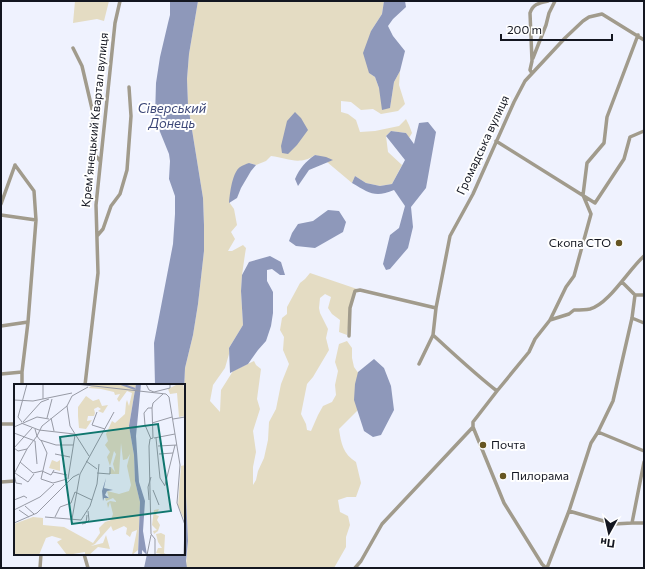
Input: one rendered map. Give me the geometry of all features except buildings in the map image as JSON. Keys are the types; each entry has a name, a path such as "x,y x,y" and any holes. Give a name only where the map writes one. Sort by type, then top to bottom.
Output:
{"street":[{"name":"Крем’янецький Квартал вулиця","path":"85,384 98,273 96,205 100,161 115,23 120,1"},
{"path":"532,61 531,10 537,4 548,1"},
{"path":"532,74 530,70 532,61 546,25 551,7 555,1"},
{"name":"Громадська вулиця","path":"419,364 433,335 436,308 450,236 473,194 496,141 525,81 565,38 589,17 602,14 644,40"},
{"path":"635,296 632,318 613,401 591,443 569,511 547,568 542,564 504,503 473,427 473,422 529,352 535,339 550,320 566,287 574,276 592,214 584,195 587,163 604,143 607,117 638,35"},
{"path":"73,48 82,66 93,113 93,152 100,161"},
{"path":"97,236 103,229 111,206 120,194 127,170 131,116 129,87"},
{"path":"496,141 595,203 624,158 630,137 644,130"},
{"path":"1,204 15,165 34,191 36,220 22,384"},
{"path":"1,215 36,220"},
{"path":"550,320 569,314 574,310 590,309 596,306 622,282 644,256"},
{"path":"622,282 635,296"},
{"path":"349,336 350,308 355,291 360,290 436,308"},
{"path":"635,296 644,295"},
{"path":"632,318 644,323"},
{"path":"1,326 28,322"},
{"path":"433,335 475,374 497,391"},
{"path":"1,374 22,372"},
{"path":"1,424 14,424"},
{"path":"355,568 382,524 473,427"},
{"path":"598,432 644,451"},
{"path":"632,523 644,462"},
{"path":"1,482 14,481"},
{"path":"569,511 614,524 644,523"},
{"path":"40,568 41,555"},
{"path":"84,555 88,568"}],"shaded area":[{"path":"75,1 109,1 104,21 97,19 73,23"},
{"path":"198,1 384,1 382,14 371,31 369,73 375,77 390,108 394,82 400,71 399,85 405,104 398,111 381,114 373,109 361,110 351,102 341,101 341,112 348,114 356,120 360,132 375,131 399,126 406,119 412,133 409,138 406,133 391,131 386,136 388,152 402,165 392,184 380,186 366,183 355,176 352,183 327,162 332,160 315,155 299,161 271,156 266,161 256,165 249,163 229,202 234,209 237,225 231,232 235,239 228,251 232,251 243,245 246,248 241,291 243,325 229,348 225,368 213,385 210,401 220,412 221,390 233,371 254,361 261,369 257,399 260,409 253,431 256,452 253,467 253,485 264,458 268,440 269,422 276,409 281,384 289,364 283,350 284,337 280,330 282,318 287,314 287,307 300,283 310,273 360,290 355,291 350,308 347,335 339,332 340,320 332,314 328,308 331,297 325,294 320,298 319,308 328,329 326,338 329,350 313,377 307,384 301,414 307,430 311,431 323,406 332,402 336,395 335,385 338,371 335,362 339,344 347,341 352,348 354,367 364,381 363,405 339,429 343,448 345,452 356,462 361,483 356,497 347,497 338,500 340,512 348,516 350,525 346,537 346,547 334,568 187,568 186,566 188,541 185,474 185,368 193,335 204,251 203,198 188,105 187,79 189,54"}],"water":[{"name":"Сіверський Донець","path":"170,1 198,1 189,54 187,79 188,105 203,198 204,251 198,304 193,335 185,368 184,384 155,384 154,343 173,244 175,214 175,196 169,179 169,154 155,117 156,83 160,57 170,15"},
{"path":"384,1 405,1 406,7 388,26 393,36 405,51 400,71 394,82 390,108 382,110 379,88 375,77 369,73 363,53 371,31 382,14"},
{"path":"295,112 301,118 308,130 288,154 282,153 281,146 287,121"},
{"path":"428,122 436,132 426,188 411,207 413,227 408,248 390,269 386,270 383,264 390,235 399,228 405,206 394,190 377,194 368,192 352,183 355,176 366,183 380,186 392,184 405,160 386,136 391,131 406,133 414,144 419,123"},
{"path":"315,155 333,160 309,170 298,186 295,179 297,175 308,160"},
{"path":"249,163 256,165 241,188 237,198 229,203 232,184 237,170 243,165"},
{"path":"328,210 339,211 346,222 343,232 315,248 296,246 289,241 298,224 313,221"},
{"path":"270,256 281,262 285,275 280,275 272,269 267,270 267,281 273,292 273,313 271,326 266,341 248,364 230,373 229,348 243,325 241,291 242,275 249,262"},
{"path":"374,359 384,368 391,386 394,410 381,435 373,437 364,431 354,400 355,384 358,372"},
{"path":"185,474 188,541 186,561 187,568 144,568 147,555 185,555"}],"place":[{"name":"Скопа СТО","path":"619,243"},
{"name":"Почта","path":"483,445"},
{"name":"Пилорама","path":"503,476"}]}
